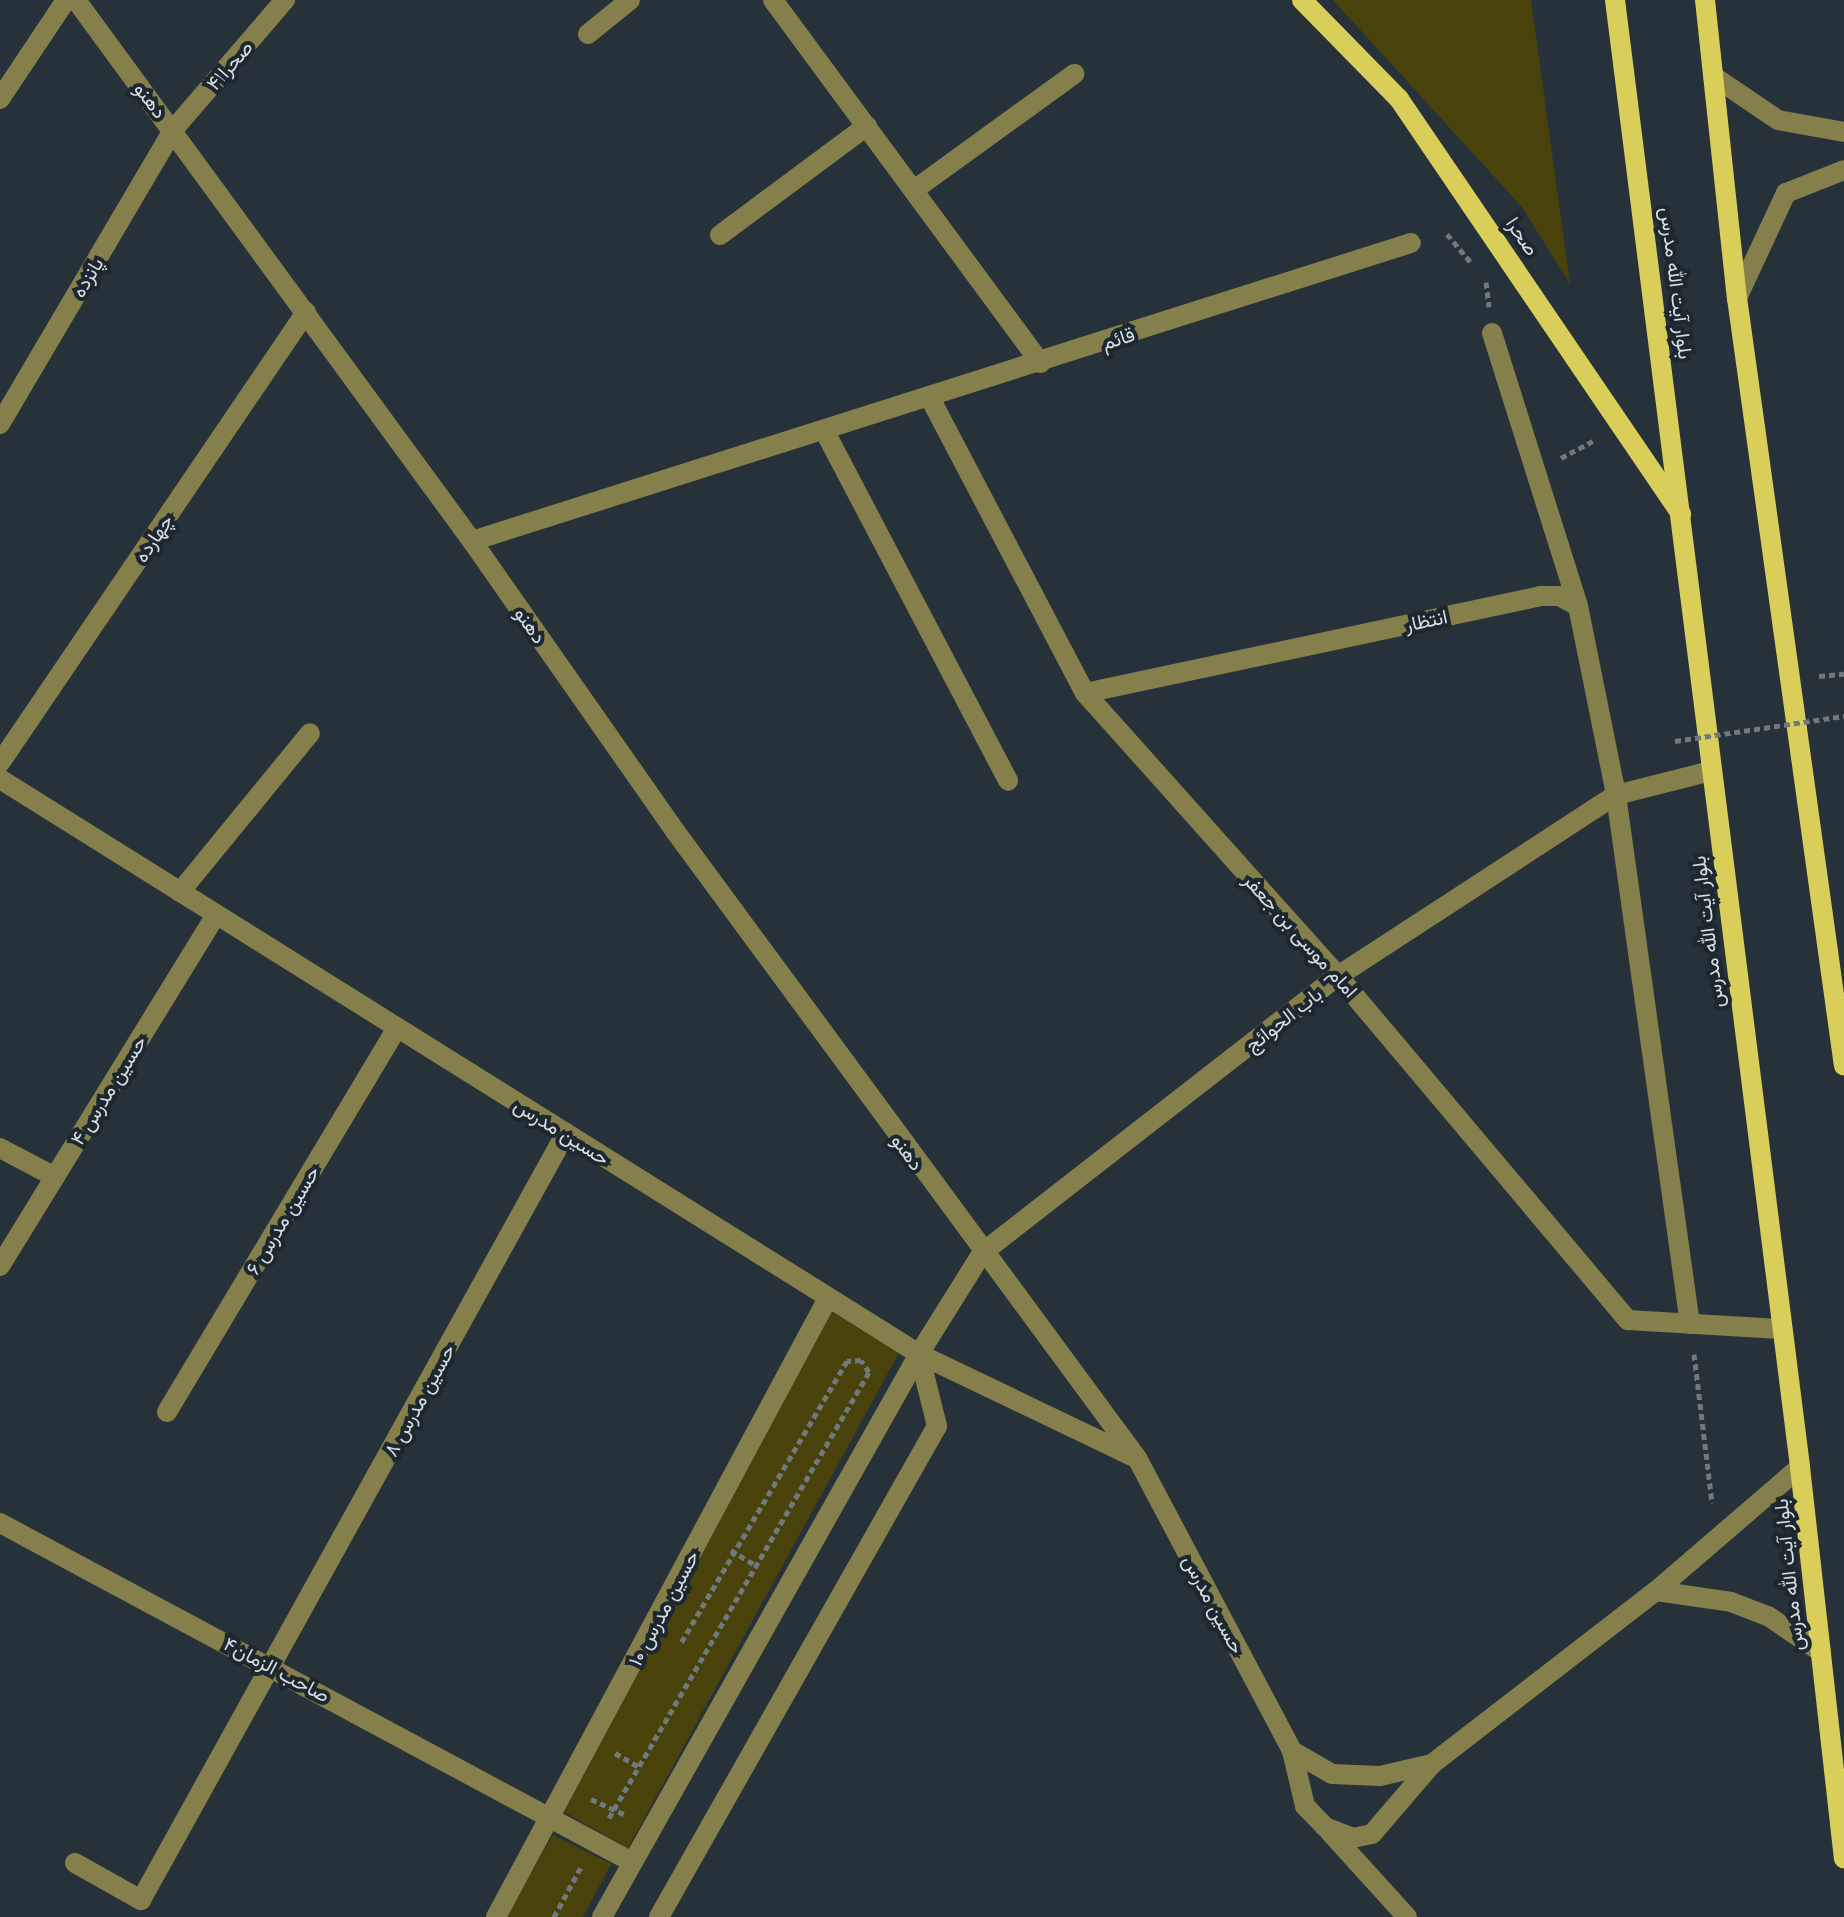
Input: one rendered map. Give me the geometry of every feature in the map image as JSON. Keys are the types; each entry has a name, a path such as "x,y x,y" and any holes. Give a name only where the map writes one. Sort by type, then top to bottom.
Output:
{"main road":[{"name":"صحرا","path":"1302,0 1399,99 1683,517"},
{"name":"بلوار آیت الله مدرس","path":"1615,0 1683,517 1711,771 1800,1467 1844,1859"},
{"path":"1705,0 1737,298 1844,1066"}],"street":[{"path":"0,99 66,0"},
{"name":"دهنو","path":"76,0 472,541 675,831 982,1253"},
{"name":"صحرا۴۱","path":"173,130 285,0"},
{"path":"588,34 630,0"},
{"path":"773,0 1041,363"},
{"path":"914,190 1074,74"},
{"path":"1713,76 1778,120 1844,132"},
{"path":"720,235 867,126"},
{"name":"پانزده","path":"0,424 173,130"},
{"path":"1737,298 1786,193 1844,170"},
{"name":"قائم","path":"472,541 1041,363 1411,243"},
{"name":"چهارده","path":"0,763 306,312"},
{"path":"1492,333 1578,606 1616,795 1690,1324"},
{"name":"امام موسی بن جعفر","path":"930,398 1085,693 1338,976 1628,1320 1780,1329"},
{"path":"824,430 1008,781"},
{"name":"انتظار","path":"1085,693 1540,596 1559,596 1578,606"},
{"path":"180,892 310,733"},
{"name":"باب الحوائج","path":"919,1354 982,1253 1338,976 1616,795 1711,771"},
{"name":"حسین مدرس","path":"0,779 919,1354 1137,1458"},
{"name":"حسین مدرس ۴","path":"0,1266 216,915"},
{"name":"حسین مدرس ۶","path":"167,1412 397,1028"},
{"name":"حسین مدرس ۸","path":"75,1863 141,1900 566,1133"},
{"path":"0,1148 55,1177"},
{"name":"حسین مدرس","path":"982,1253 1137,1458 1292,1751 1305,1806 1407,1917"},
{"name":"حسین مدرس ۱۰","path":"496,1917 828,1298"},
{"path":"602,1917 919,1354"},
{"path":"659,1917 937,1426 919,1354"},
{"path":"1325,1827 1353,1838 1372,1834 1432,1764 1656,1591 1800,1467"},
{"name":"صاحب الزمان۴","path":"0,1523 272,1666 632,1862"},
{"path":"1656,1591 1731,1602 1768,1616 1821,1652"},
{"path":"1292,1751 1332,1774 1380,1776 1432,1764"}],"path":[{"path":"1411,243 1486,224"},
{"path":"1447,234 1487,283 1492,333"},
{"path":"1535,471 1622,426"},
{"path":"1675,741 1844,716"},
{"path":"1690,1324 1716,1539"},
{"path":"554,1917 595,1841 869,1372 861,1360 847,1361 671,1659"},
{"path":"704,1532 789,1584"},
{"path":"609,1764 623,1740"},
{"path":"615,1753 639,1767"},
{"path":"568,1787 651,1827"},
{"path":"571,1828 596,1787"}],"shaded area":[{"path":"1333,0 1531,0 1570,284 1522,207"},
{"path":"832,1312 899,1353 628,1848 564,1812"},
{"path":"553,1835 611,1864 583,1917 506,1917"}]}
